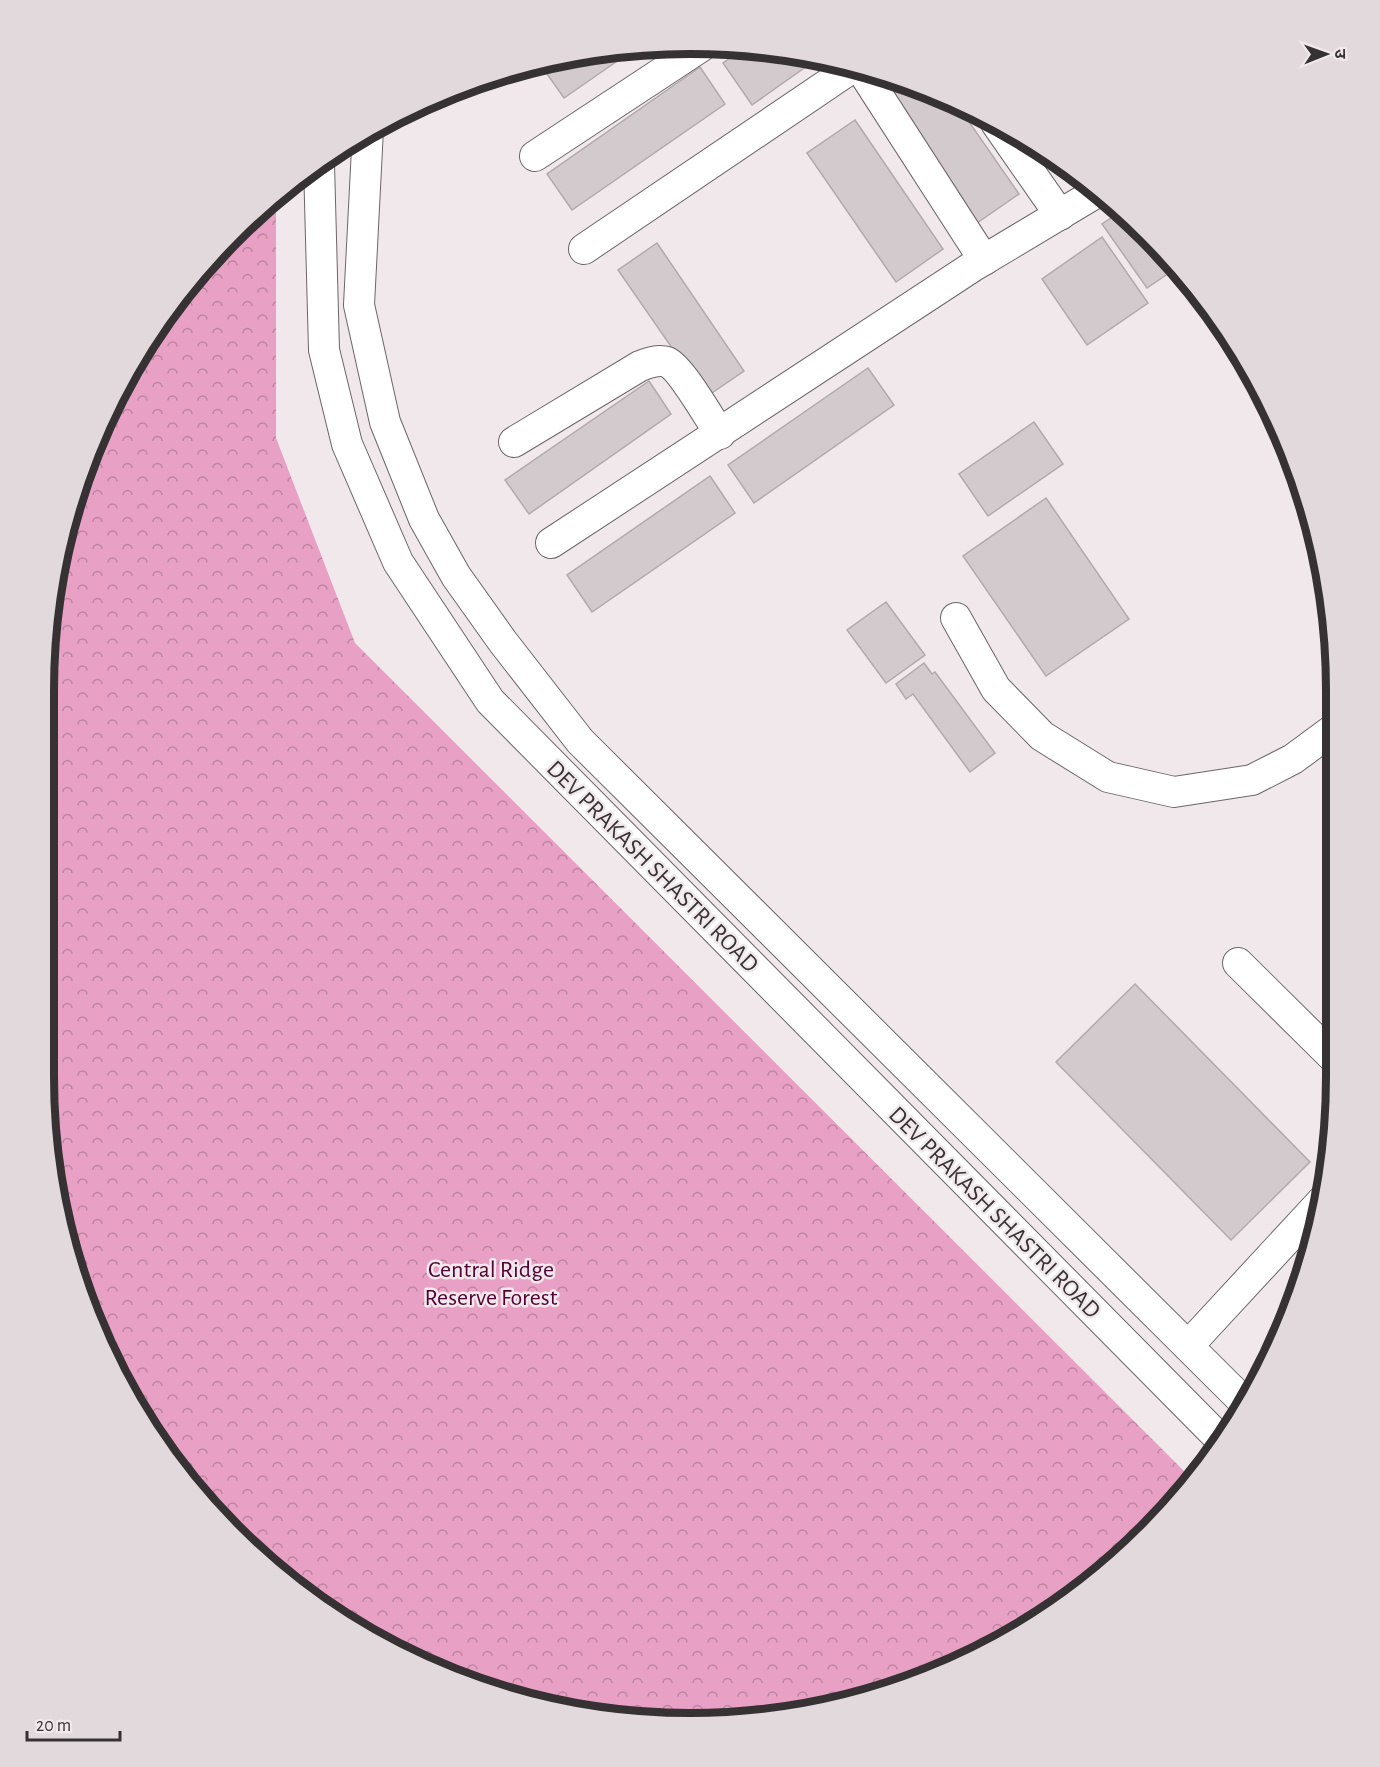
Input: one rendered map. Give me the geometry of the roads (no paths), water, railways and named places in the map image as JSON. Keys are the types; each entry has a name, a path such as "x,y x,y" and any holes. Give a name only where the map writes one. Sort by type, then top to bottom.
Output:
{"street":[{"path":"535,156 690,54"},
{"path":"584,249 846,74"},
{"path":"867,80 984,260"},
{"path":"1007,138 1060,214"},
{"name":"DEV PRAKASH SHASTRI ROAD","path":"367,142 359,305 385,422 424,519 456,576 503,642 580,741 1239,1397"},
{"name":"DEV PRAKASH SHASTRI ROAD","path":"320,173 324,350 347,444 398,562 490,701 1215,1435"},
{"path":"551,543 984,260 1090,196"},
{"path":"514,442 640,366 653,361 666,362 677,369 720,434"},
{"path":"956,618 996,689 1042,736 1108,777 1174,792 1252,780 1293,759 1326,735"},
{"path":"1238,963 1326,1050"},
{"path":"1188,1346 1311,1213"}],"park label":[{"name":"Central Ridge Reserve Forest","path":"491,1283"}]}
